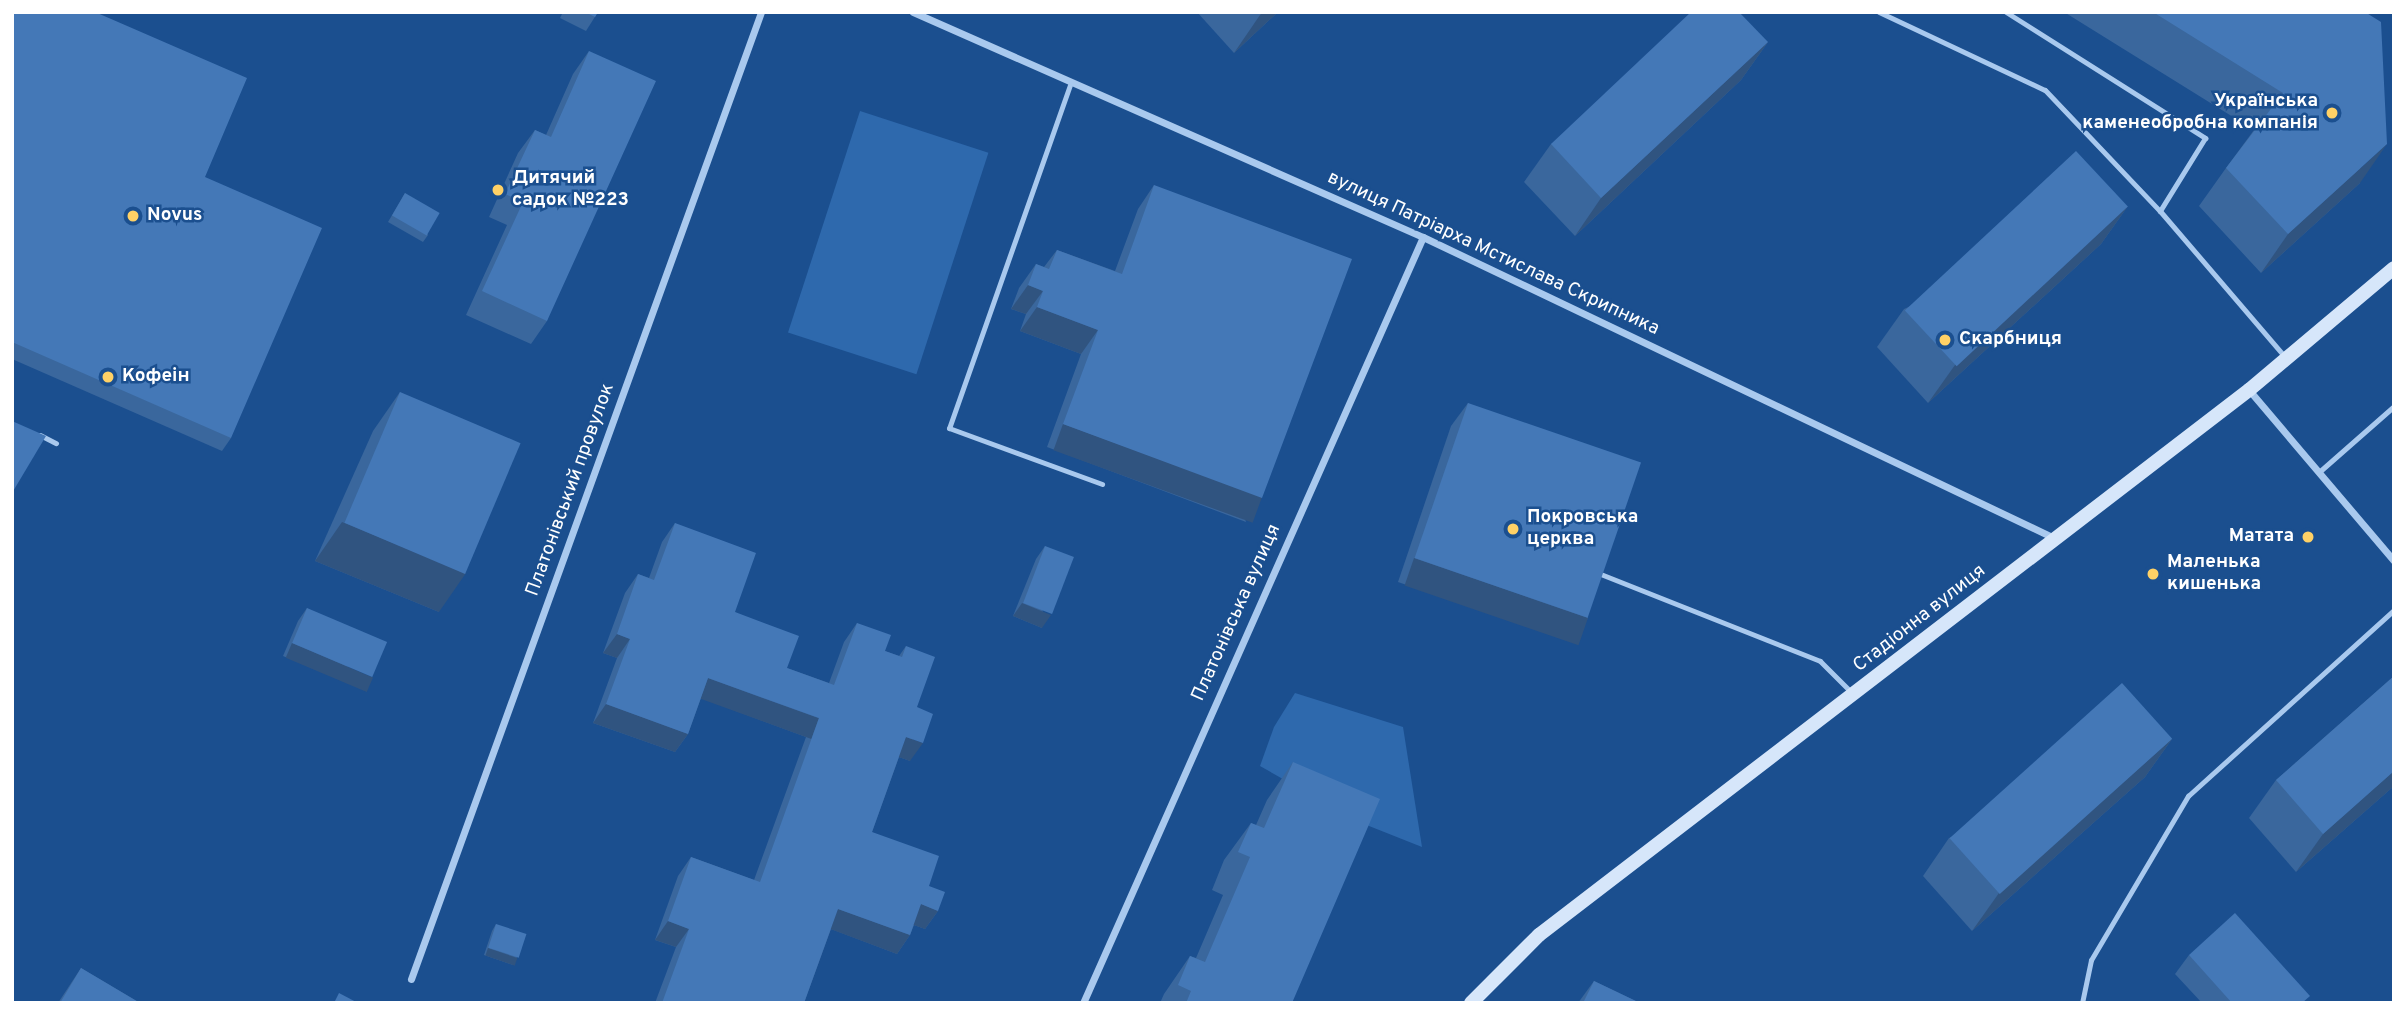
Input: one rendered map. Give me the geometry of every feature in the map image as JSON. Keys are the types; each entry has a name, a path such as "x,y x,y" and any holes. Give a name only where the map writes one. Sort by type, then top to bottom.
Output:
{"street":[{"name":"Платонівський провулок","path":"411,979 761,12"},
{"name":"вулиця Патріарха Мстислава Скрипника","path":"913,12 1423,237 2054,538"},
{"name":"Платонівська вулиця","path":"1083,1003 1423,237"},
{"name":"Стадіонна вулиця","path":"1472,1003 1539,935 1706,803 1854,695 2249,390 2394,268"},
{"path":"2249,390 2394,561"}],"lane":[{"path":"1879,12 2045,90 2160,211 2287,360"},
{"path":"2006,12 2205,138 2160,211"},
{"path":"1071,82 949,428 1102,484"},
{"path":"2319,472 2394,406"},
{"path":"34,432 56,443"},
{"path":"1595,572 1820,661 1854,695"},
{"path":"2082,1003 2091,960 2188,796 2394,610"}],"shaded area":[{"path":"860,111 988,153 916,374 788,333"},
{"path":"1295,693 1403,727 1422,847 1359,822 1260,766 1274,727"}],"building":[{"name":"Novus","path":"12,12 95,12 247,78 205,177 322,228 231,438 12,342"},
{"path":"585,12 598,12 595,17"},
{"path":"1691,12 1739,12 1768,42 1601,198 1551,144"},
{"path":"2153,12 2365,12 2381,22 2387,144 2288,234 2226,168 2283,93"},
{"path":"589,51 656,81 547,321 482,291 523,202 505,194 535,130 551,137"},
{"path":"2076,151 2128,207 1957,366 1905,311"},
{"path":"1154,185 1352,259 1262,498 1063,424 1098,330 1037,307 1043,291 1028,285 1036,264 1049,269 1057,250 1122,274"},
{"path":"405,193 440,213 427,236 392,216"},
{"path":"400,392 521,443 465,574 345,523"},
{"name":"Покровська церква","path":"1468,403 1641,463 1588,618 1415,558"},
{"path":"12,421 46,436 12,493"},
{"path":"675,523 756,553 735,612 799,636 787,668 834,685 857,623 891,635 885,651 902,657 906,646 935,657 917,707 933,714 923,743 906,737 872,832 939,856 929,886 945,892 938,911 921,904 910,935 838,909 804,1003 662,1003 689,929 668,921 691,857 760,882 819,718 708,678 688,734 606,704 630,639 617,634 638,574 654,580"},
{"path":"1045,546 1074,557 1052,614 1023,603"},
{"path":"307,608 387,642 372,677 292,643"},
{"path":"2394,676 2394,771 2323,834 2276,780"},
{"path":"2122,683 2172,739 2000,894 1950,838"},
{"path":"1293,762 1380,799 1292,1003 1186,1003 1191,991 1178,985 1190,956 1205,962 1250,857 1238,852 1251,823 1264,828"},
{"path":"2235,913 2310,996 2302,1003 2232,1003 2189,955"},
{"path":"496,924 526,934 519,958 488,948"},
{"path":"81,968 140,1003 60,1003"},
{"path":"1594,981 1640,1003 1583,1003"},
{"path":"339,993 358,1003 334,1003"}],"place":[{"name":"Українська каменеобробна компанія","path":"2332,113"},
{"name":"Дитячий садок №223","path":"498,190"},
{"name":"Novus","path":"133,216"},
{"name":"Скарбниця","path":"1945,340"},
{"name":"Кофеiн","path":"108,377"},
{"name":"Покровська церква","path":"1513,529"},
{"name":"Матата","path":"2308,537"},
{"name":"Маленька кишенька","path":"2153,574"}]}
